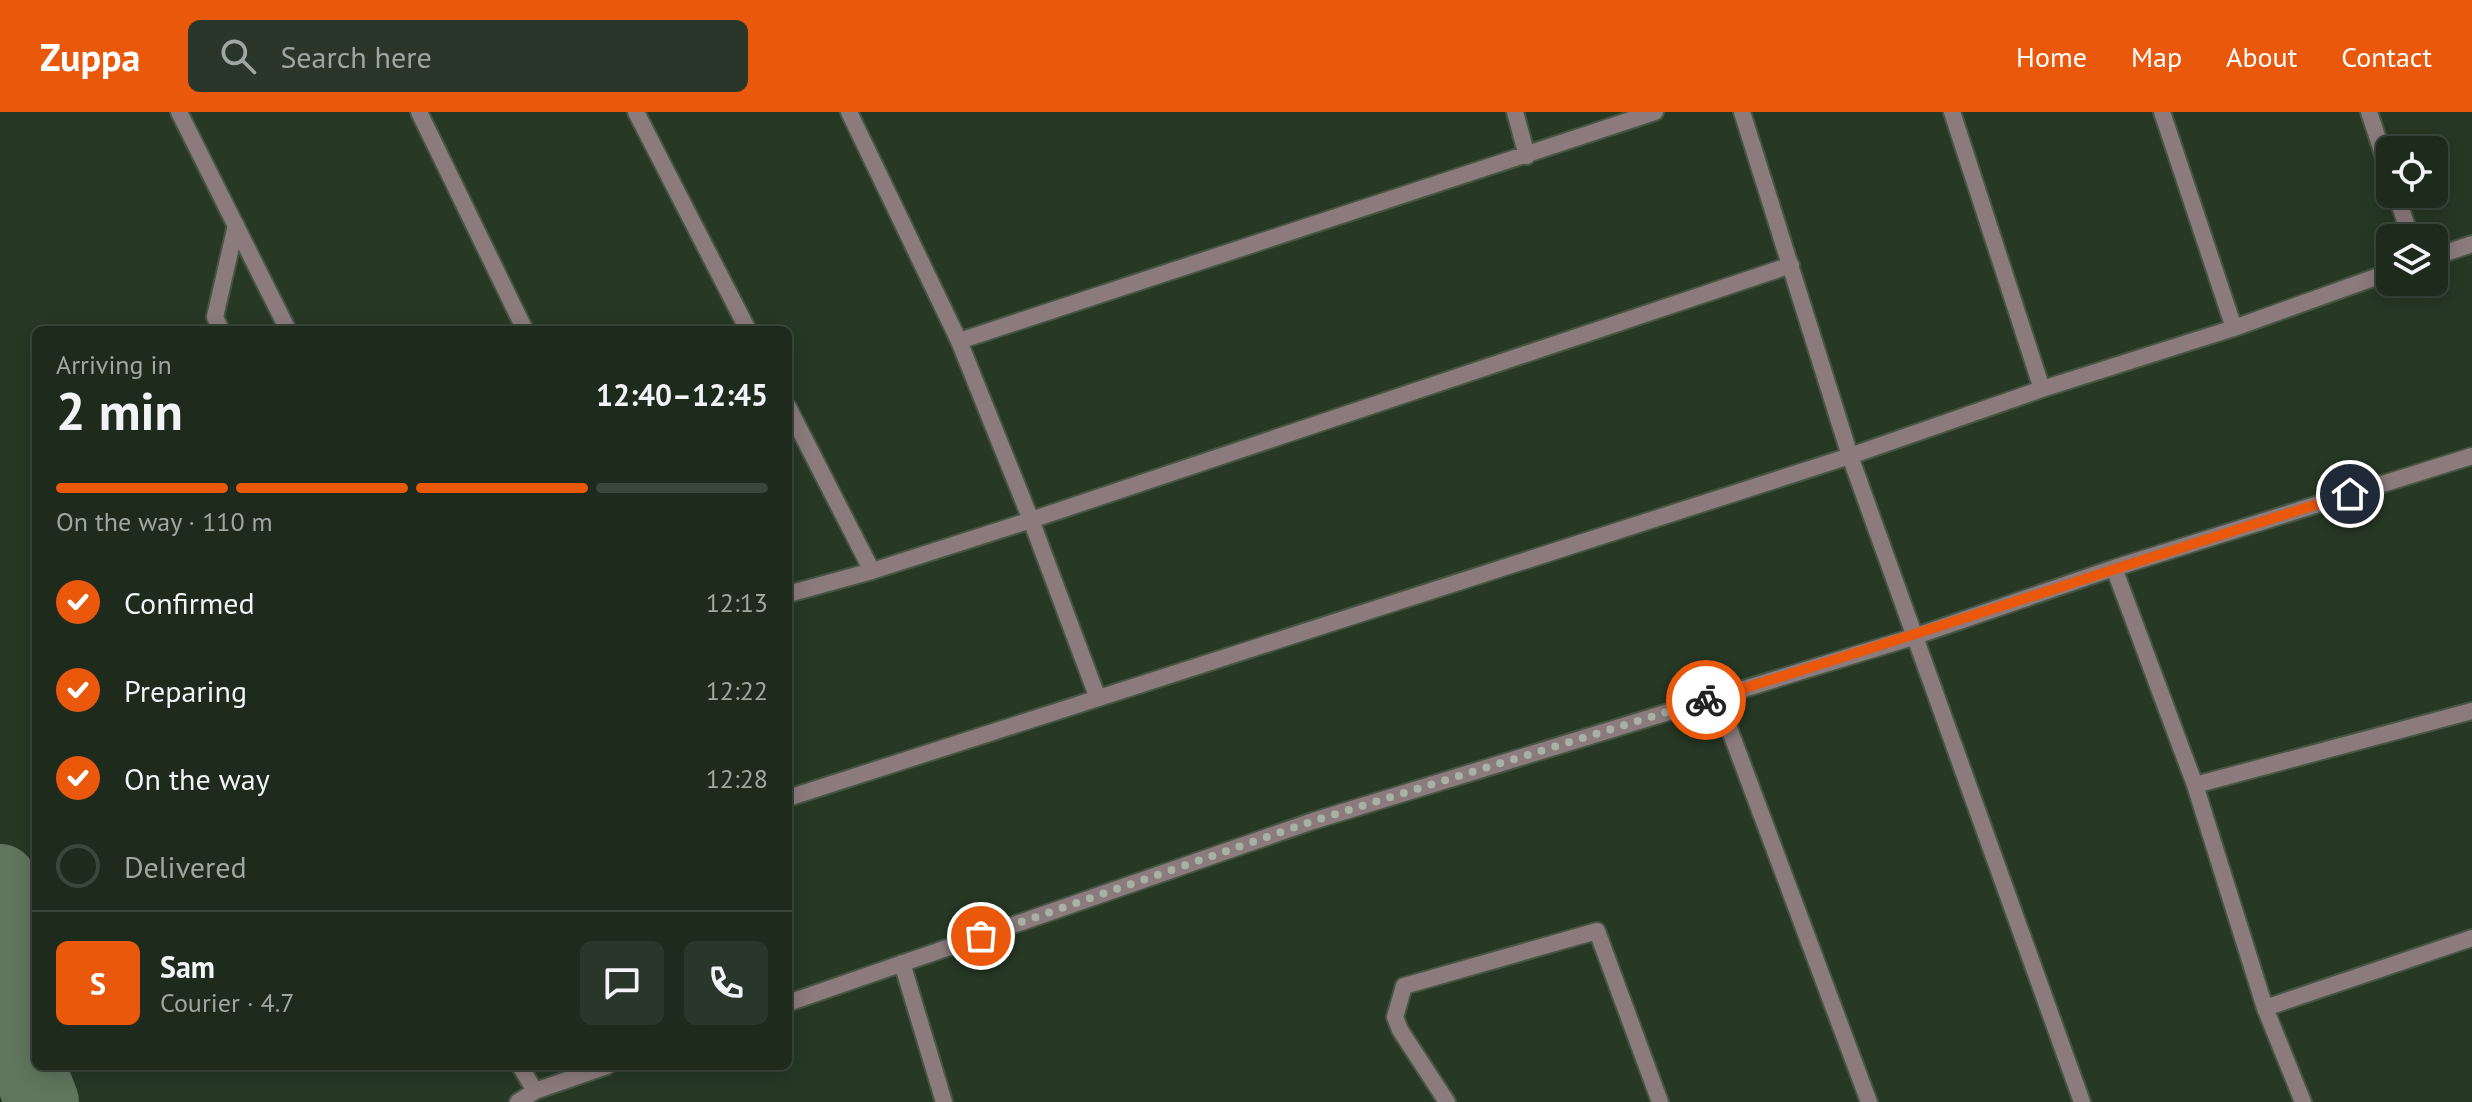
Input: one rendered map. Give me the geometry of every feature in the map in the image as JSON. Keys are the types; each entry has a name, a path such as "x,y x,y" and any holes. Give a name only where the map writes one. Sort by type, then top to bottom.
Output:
{"street":[{"path":"179,112 286,326"},
{"path":"419,112 523,326"},
{"path":"636,112 746,326"},
{"path":"849,112 959,341 1097,696"},
{"path":"1515,112 1527,156"},
{"path":"959,341 1655,112"},
{"path":"1742,112 1850,456 2082,1102"},
{"path":"1952,112 2042,389"},
{"path":"2162,112 2234,328"},
{"path":"2369,112 2377,136"},
{"path":"219,326 215,317 236,225"},
{"path":"2448,252 2472,244"},
{"path":"792,593 1031,520 1791,265"},
{"path":"792,797 1850,456 2042,389 2234,328 2376,277"},
{"path":"792,415 872,571"},
{"path":"792,1002 1313,821 1913,637 2114,568 2472,456"},
{"path":"2114,568 2195,785 2265,1008 2303,1102"},
{"path":"1717,696 1869,1102"},
{"path":"2195,785 2472,711"},
{"path":"1447,1102 1400,1030 1395,1017 1404,986 1597,931 1660,1102"},
{"path":"2265,1008 2472,938"},
{"path":"902,963 944,1102"},
{"path":"522,1070 535,1091"},
{"path":"518,1102 535,1091 595,1070"}],"waterway":[{"path":"0,881 21,1048 42,1102"}],"way so far":[{"path":"981,936 1313,821 1706,700"}],"route":[{"path":"1706,700 1913,637 2114,568 2350,494"}]}
